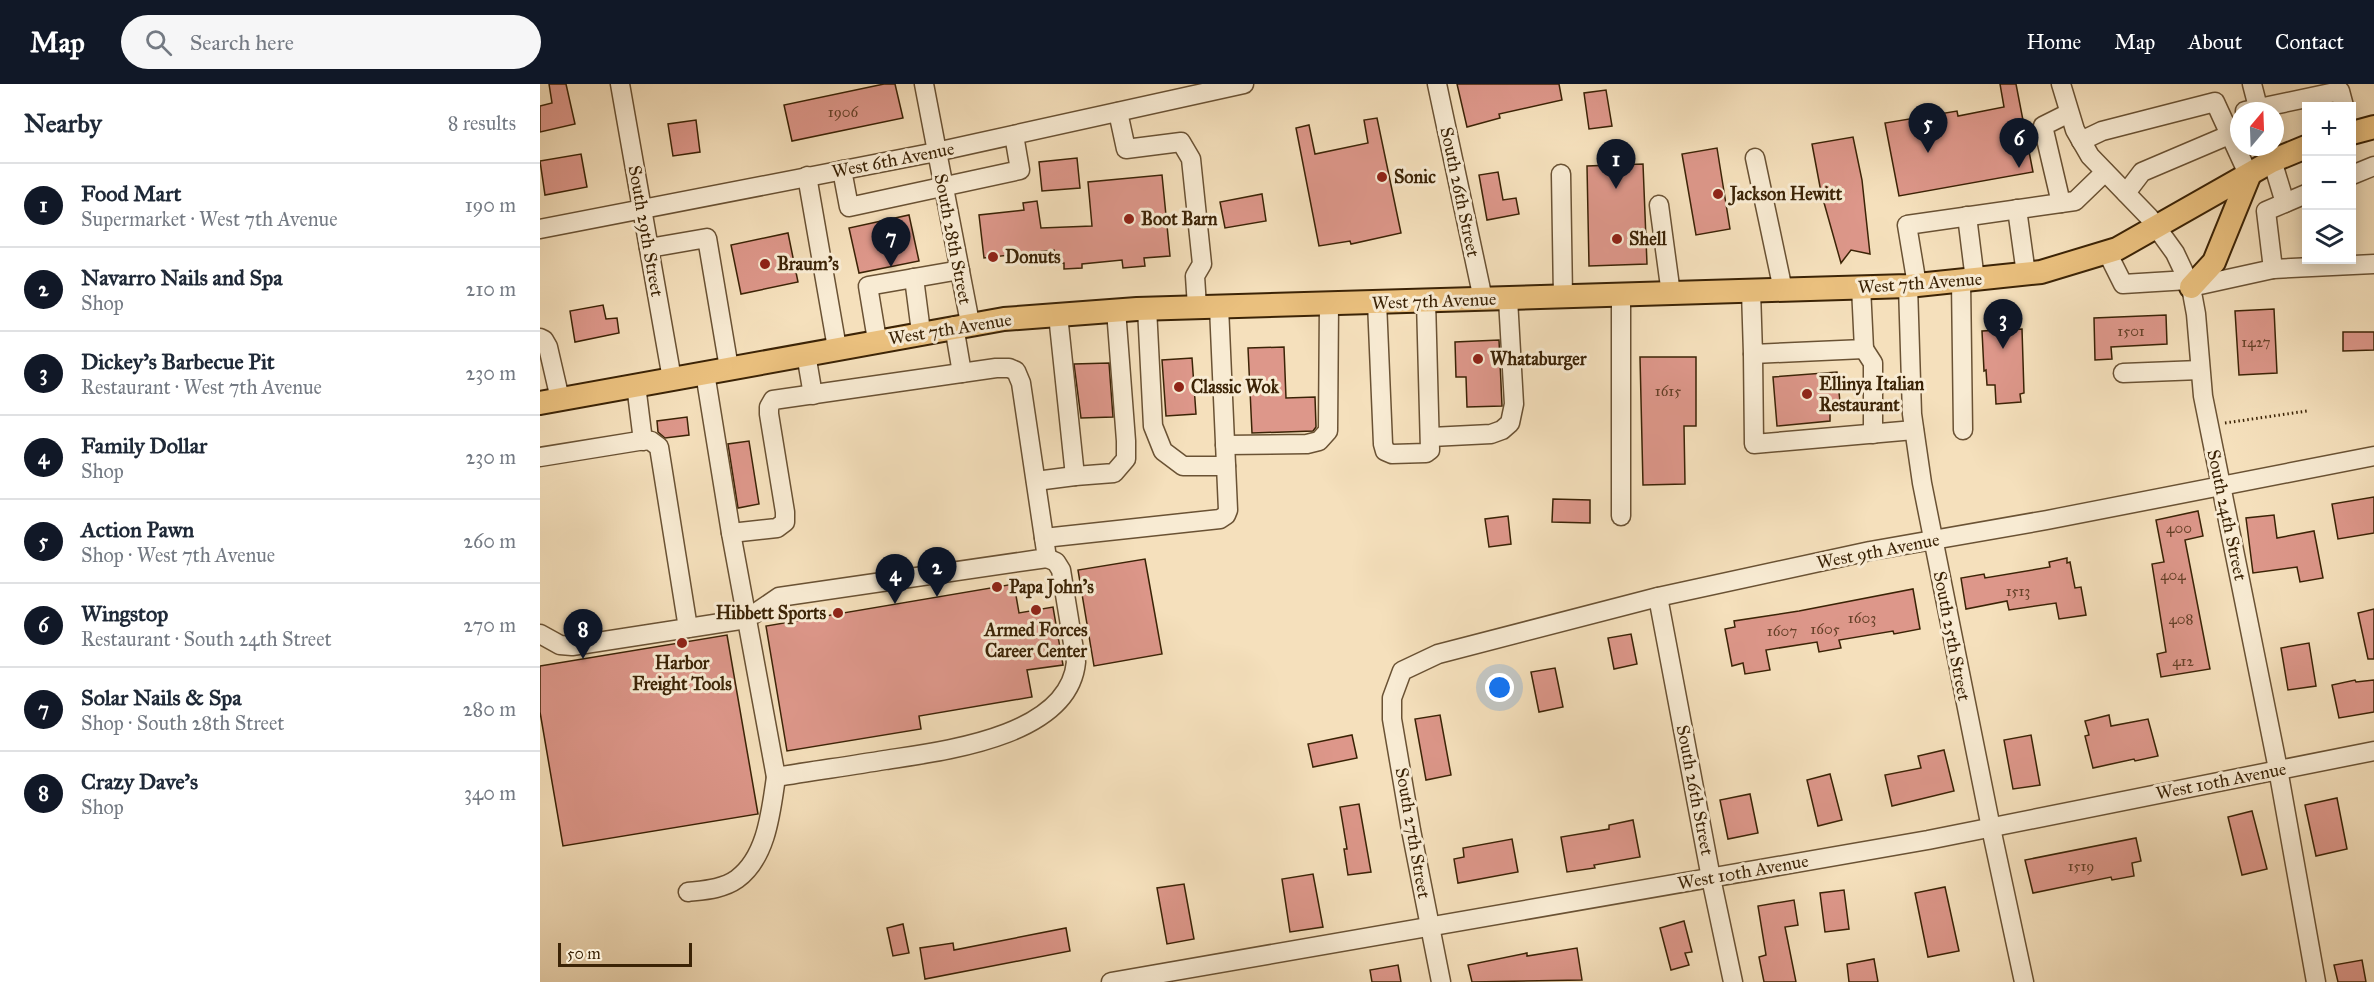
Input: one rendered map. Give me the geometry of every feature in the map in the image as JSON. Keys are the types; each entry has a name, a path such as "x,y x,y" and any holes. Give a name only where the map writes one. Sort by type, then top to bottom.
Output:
{"main road":[{"name":"West 7th Avenue","path":"2284,151 2302,148"},
{"name":"West 7th Avenue","path":"550,401 962,325 1058,315 1147,308 1621,296 1912,285 2041,272 2107,252 2157,228 2249,176 2268,156"},
{"path":"2189,284 2214,262 2249,176"}],"street":[{"name":"South 29th Street","path":"620,84 672,379"},
{"name":"South 28th Street","path":"924,84 960,270 962,373"},
{"name":"West 6th Avenue","path":"540,228 936,152 1244,84"},
{"name":"South 26th Street","path":"1437,84 1483,299"},
{"name":"South 24th Street","path":"2061,84 2069,113 2090,156 2149,217 2175,254 2189,284 2208,424 2277,770 2316,982"},
{"path":"2252,84 2253,102"},
{"path":"2284,103 2340,91 2343,102"},
{"path":"2081,141 2102,131 2215,102 2249,176"},
{"path":"1044,538 1220,519 1226,515 1228,510 1225,446 1208,307 1195,276 1202,264 1191,159 1181,142 1126,149 1118,112"},
{"path":"2061,202 2043,126 2069,113"},
{"path":"2221,116 2230,114"},
{"path":"842,170 849,207 1020,170 1014,135"},
{"path":"2126,193 2142,172 2229,135"},
{"path":"2271,156 2285,203"},
{"path":"1755,158 1783,290"},
{"path":"2356,173 2374,166"},
{"path":"1964,430 1968,280 1966,216 2075,201 2105,172"},
{"path":"1561,174 1563,297"},
{"path":"807,177 837,348"},
{"path":"2273,268 2266,211 2302,196"},
{"path":"1659,205 1671,294"},
{"path":"2017,209 2026,274"},
{"name":"South 25th Street","path":"1966,216 1907,225 1912,285 1914,430 1933,540 1990,828 2024,982"},
{"path":"649,248 707,238 729,368"},
{"path":"2107,252 2123,284 2189,284 2273,268 2374,264"},
{"path":"877,340 868,286 960,270"},
{"path":"915,278 921,332"},
{"path":"1861,287 1864,349 1873,363 1873,434"},
{"path":"1751,291 1754,444 1914,430"},
{"path":"1621,296 1621,516"},
{"path":"1431,437 1491,434 1502,430 1509,423 1514,404 1508,299"},
{"path":"1377,302 1383,444 1385,451 1392,454 1426,453 1430,450 1426,301"},
{"path":"1225,446 1307,444 1319,441 1328,431 1329,303"},
{"path":"1147,308 1153,426 1163,451 1183,466 1226,466"},
{"path":"1036,481 1114,473 1126,459 1116,310"},
{"path":"1058,315 1075,476"},
{"path":"540,338 548,347 550,401"},
{"path":"1753,354 1864,349"},
{"path":"806,354 813,395"},
{"path":"731,533 777,528 785,522 769,407 773,400 1002,368 1016,371 1021,383 1047,558"},
{"path":"2123,373 2200,370"},
{"path":"688,892 719,888 738,879 755,858 770,822 776,777 731,533 705,373"},
{"path":"636,386 643,441"},
{"path":"540,457 643,441 651,441 659,447 662,454 687,628"},
{"name":"West 9th Avenue","path":"1396,684 1402,671 1438,654 1658,597 1870,551 2374,456"},
{"path":"540,634 560,645 572,646 746,618 779,597 1047,558 1056,562 1061,570 1076,662 1075,677 1054,705 1021,727 982,743 776,777"},
{"name":"South 26th Street","path":"1658,597 1733,982"},
{"name":"South 27th Street","path":"1396,684 1392,698 1392,719 1441,982"},
{"name":"West 10th Avenue","path":"1111,982 1151,978 1430,926 1990,828 2374,751"}],"path":[{"path":"2208,424 2272,418 2307,411"}],"building":[{"path":"549,84 566,84 575,124 540,132 540,106 552,103"},
{"path":"884,84 895,84 903,118 792,141 784,105"},
{"path":"1457,84 1559,84 1562,100 1499,114 1500,118 1467,127"},
{"path":"2000,84 2016,84 2033,172 1899,196 1885,123 1957,111 1958,116 2004,107"},
{"path":"1606,90 1612,126 1589,129 1584,93"},
{"path":"1377,118 1401,233 1351,244 1350,241 1319,246 1296,128 1309,125 1315,154 1368,143 1364,120"},
{"path":"696,120 700,152 673,156 668,124"},
{"path":"1853,137 1862,180 1870,254 1851,250 1841,263 1821,192 1812,144"},
{"path":"1717,148 1730,229 1696,235 1682,154"},
{"path":"581,154 587,187 545,195 540,161"},
{"path":"1077,158 1080,188 1042,191 1039,162"},
{"path":"1643,164 1647,264 1589,266 1587,166"},
{"path":"1498,172 1503,200 1516,198 1519,214 1487,220 1479,175"},
{"path":"1162,175 1170,256 1144,258 1145,266 1123,268 1122,260 1082,264 1082,268 1064,269 1064,263 1055,264 1054,250 984,258 979,215 1024,210 1023,203 1037,201 1041,228 1092,226 1088,182"},
{"path":"1262,194 1266,221 1225,228 1220,202"},
{"path":"909,215 919,261 859,273 849,228"},
{"name":"Braum's","path":"788,233 798,282 741,294 731,245"},
{"path":"603,305 606,319 617,318 619,333 575,342 570,311"},
{"path":"2274,309 2277,373 2239,375 2235,311"},
{"path":"2166,315 2167,344 2111,347 2112,359 2095,360 2094,318"},
{"path":"2022,329 2024,393 2020,394 2021,402 1996,404 1995,385 1987,385 1986,370 1984,371 1982,331"},
{"path":"2343,332 2374,332 2374,350 2343,351"},
{"name":"Whataburger","path":"1499,340 1502,406 1467,407 1466,377 1456,377 1455,342"},
{"path":"1284,347 1286,398 1315,397 1316,427 1313,431 1252,433 1248,348"},
{"path":"1640,357 1696,357 1696,426 1684,426 1685,484 1643,485"},
{"name":"Classic Wok","path":"1192,358 1196,414 1166,416 1162,360"},
{"path":"1109,363 1113,417 1081,418 1074,364"},
{"name":"Ellinya Italian Restaurant","path":"1837,372 1841,412 1830,413 1830,421 1777,426 1773,377"},
{"path":"687,417 689,435 665,438 658,432 657,421"},
{"path":"749,441 759,504 738,508 728,444"},
{"path":"2374,497 2374,533 2338,539 2332,504"},
{"path":"1553,499 1590,500 1590,523 1552,522"},
{"path":"2198,511 2203,536 2185,540 2210,669 2161,677 2157,654 2166,652 2152,564 2164,562 2156,520"},
{"path":"2274,515 2277,538 2314,531 2323,578 2300,582 2297,567 2253,573 2246,518"},
{"path":"1508,516 1511,544 1489,547 1485,519"},
{"path":"2067,558 2067,563 2070,562 2075,588 2081,587 2086,615 2059,619 2056,603 2009,610 2007,601 1966,609 1961,578 1984,574 1985,578 2050,567 2049,562"},
{"path":"1145,559 1162,654 1094,666 1078,570"},
{"path":"1014,584 1019,613 1053,607 1063,665 1027,670 1032,697 919,716 921,729 787,751 766,626"},
{"path":"1913,589 1920,629 1839,640 1841,648 1819,652 1817,642 1766,650 1770,670 1745,674 1743,663 1732,666 1725,629 1735,627 1734,621"},
{"path":"2374,609 2374,659 2368,659 2358,613"},
{"path":"1631,634 1637,664 1614,669 1608,638"},
{"path":"727,635 758,814 563,846 540,712 540,666"},
{"path":"2309,643 2316,686 2288,690 2281,648"},
{"path":"1555,668 1563,707 1539,712 1531,672"},
{"path":"2355,680 2356,682 2374,680 2374,712 2339,718 2332,685"},
{"path":"1440,715 1451,775 1426,780 1415,719"},
{"path":"2109,715 2111,726 2148,719 2158,756 2093,768 2085,736 2089,735 2085,721"},
{"path":"1352,735 1357,758 1313,767 1308,744"},
{"path":"2031,735 2040,785 2013,789 2004,740"},
{"path":"1944,750 1954,791 1892,806 1885,775 1921,768 1918,756"},
{"path":"1830,774 1842,820 1818,826 1807,780"},
{"path":"1750,794 1758,833 1728,839 1720,800"},
{"path":"2337,798 2347,849 2316,856 2305,805"},
{"path":"1359,804 1371,872 1348,875 1344,849 1347,849 1340,807"},
{"path":"2252,811 2267,869 2242,875 2228,817"},
{"path":"1633,820 1640,857 1567,872 1561,837 1609,829 1609,825"},
{"path":"2136,838 2141,861 2132,863 2134,876 2112,880 2111,877 2033,893 2025,860"},
{"path":"1512,839 1518,872 1458,883 1454,859 1464,857 1463,848"},
{"path":"1313,874 1323,927 1290,932 1282,879"},
{"path":"1184,884 1194,939 1167,944 1157,888"},
{"path":"1945,887 1959,951 1928,957 1915,893"},
{"path":"1844,890 1849,929 1825,932 1820,893"},
{"path":"1794,900 1798,925 1785,927 1796,982 1764,982 1759,957 1766,955 1758,906"},
{"path":"1684,921 1692,952 1685,953 1689,965 1671,970 1660,928"},
{"path":"903,924 909,953 893,956 887,928"},
{"path":"1066,928 1070,951 925,979 920,948 953,943 954,950"},
{"path":"1577,948 1582,980 1472,982 1468,965 1527,953 1527,956"},
{"path":"1874,959 1878,982 1849,982 1847,964"},
{"path":"2362,960 2366,982 2338,982 2334,965"},
{"path":"1398,965 1401,982 1372,982 1370,970"}],"place":[{"name":"Action Pawn","path":"1928,153"},
{"name":"Wingstop","path":"2019,168"},
{"name":"Sonic","path":"1382,177"},
{"name":"Food Mart","path":"1616,189"},
{"name":"Jackson Hewitt","path":"1718,194"},
{"name":"Boot Barn","path":"1129,219"},
{"name":"Shell","path":"1617,239"},
{"name":"Donuts","path":"993,257"},
{"name":"Braum's","path":"765,264"},
{"name":"Solar Nails & Spa","path":"891,267"},
{"name":"Dickey's Barbecue Pit","path":"2003,349"},
{"name":"Whataburger","path":"1478,359"},
{"name":"Classic Wok","path":"1179,387"},
{"name":"Ellinya Italian Restaurant","path":"1807,394"},
{"name":"Papa John's","path":"997,587"},
{"name":"Navarro Nails and Spa","path":"937,597"},
{"name":"Family Dollar","path":"895,604"},
{"name":"Armed Forces Career Center","path":"1036,610"},
{"name":"Hibbett Sports","path":"838,613"},
{"name":"Harbor Freight Tools","path":"682,643"},
{"name":"Crazy Dave's","path":"583,659"}]}
